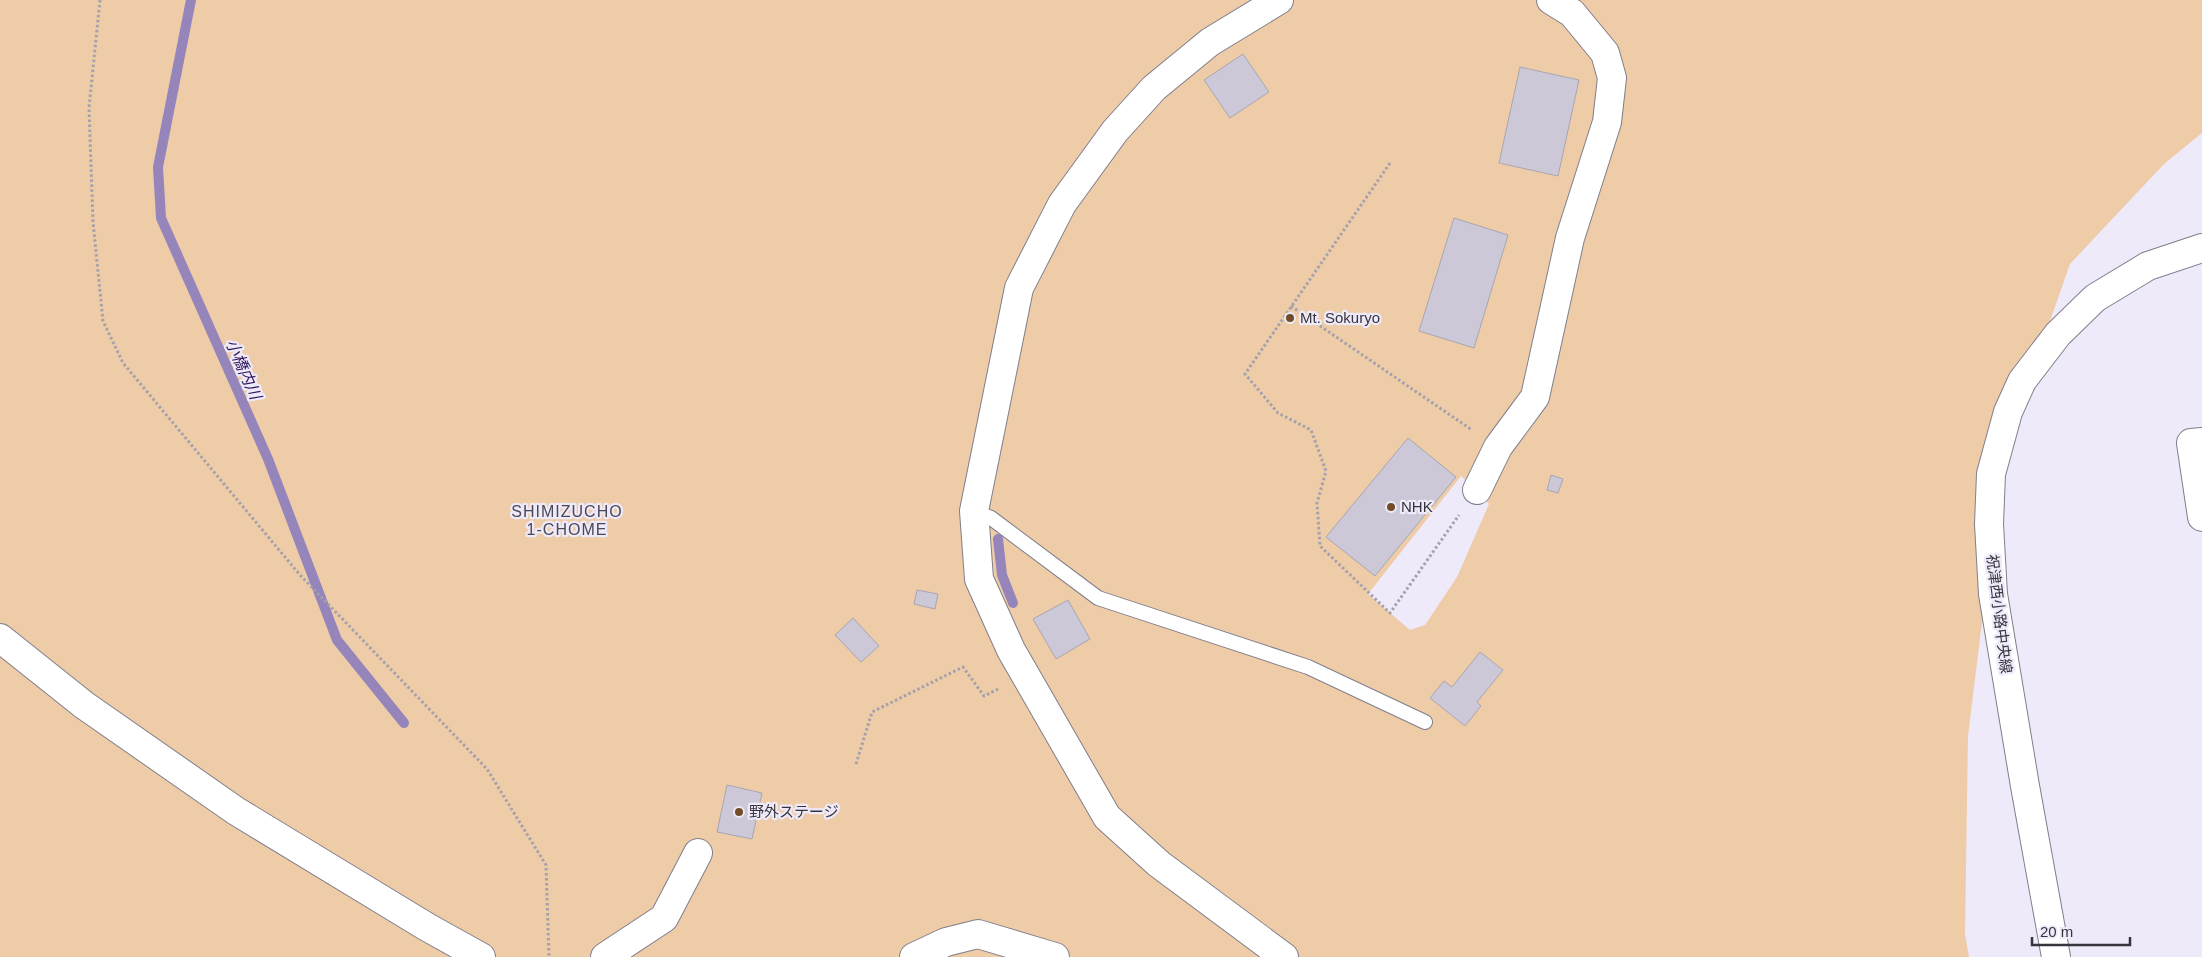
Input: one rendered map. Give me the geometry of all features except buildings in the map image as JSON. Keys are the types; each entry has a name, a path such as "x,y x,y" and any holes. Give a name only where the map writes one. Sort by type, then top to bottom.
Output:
{"street":[{"path":"1279,0 1210,42 1154,88 1115,130 1062,204 1019,288 974,510 979,579 1010,650 1107,816 1159,864 1284,957"},
{"path":"1477,490 1498,447 1536,397 1570,238 1608,122 1612,78 1605,53 1572,13 1551,0"},
{"name":"祝津西小路中央線","path":"2056,957 1993,594 1989,524 1991,474 2008,412 2022,381 2058,334 2095,298 2141,270 2202,248"},
{"path":"2202,442 2191,443 2202,517"},
{"path":"0,638 84,705 236,811 427,927 481,957"},
{"path":"605,957 664,918 698,853"},
{"path":"914,957 946,942 978,934 1055,957"}],"lane":[{"path":"974,510 991,518 1098,598 1308,667 1425,722"}],"path":[{"path":"100,0 89,108 93,222 103,321 122,363 300,576 488,770 546,865 549,957"},
{"path":"1390,163 1245,374 1278,413 1311,430 1326,471 1317,503 1320,546 1390,613 1477,490"},
{"path":"1291,306 1498,447"},
{"path":"856,764 872,712 963,667 984,696 1025,675"}],"shaded area":[{"path":"0,0 2202,0 2202,133 2164,164 2070,264 2026,389 1994,524 1968,736 1965,934 1969,957 0,957","holes":["1461,476 1489,504 1457,577 1425,625 1410,630 1368,594"]}],"waterway":[{"name":"小橋内川","path":"191,0 158,167 161,218 268,459 337,640 404,723"},
{"path":"998,539 1002,575 1013,603"}],"place":[{"name":"Mt. Sokuryo","path":"1290,318"},
{"name":"NHK","path":"1391,507"},
{"name":"野外ステージ","path":"739,812"}],"district":[{"name":"SHIMIZUCHO 1-CHOME","path":"567,520"}]}
